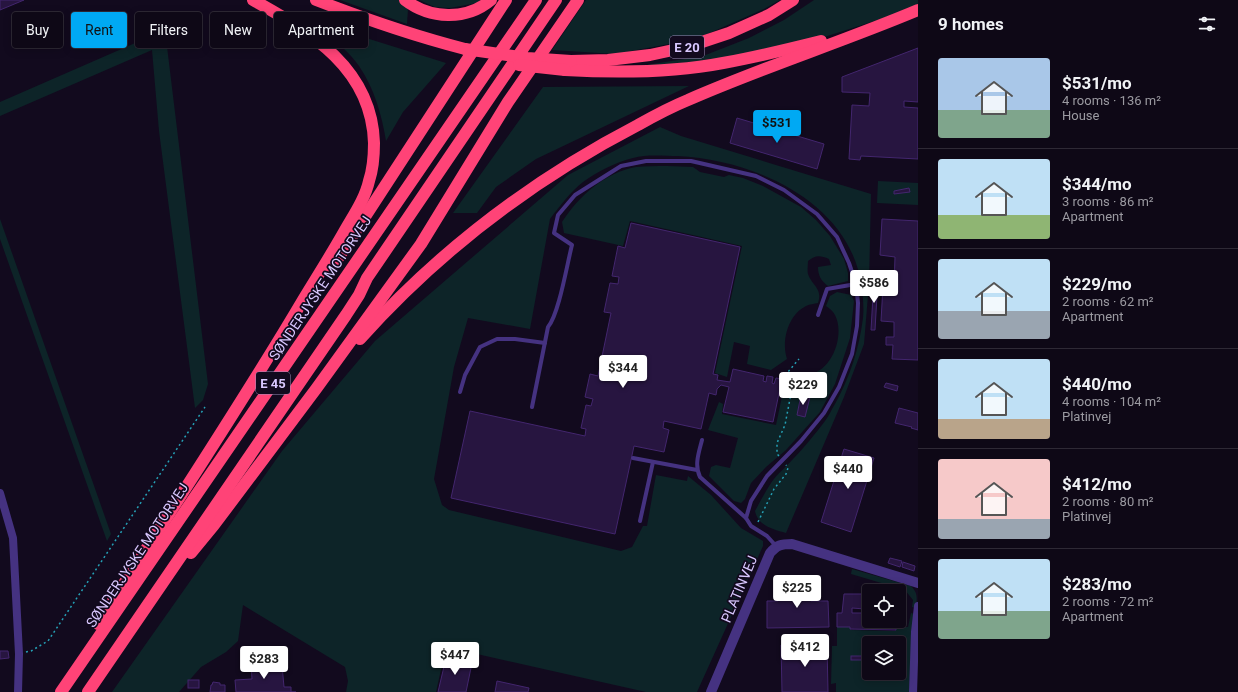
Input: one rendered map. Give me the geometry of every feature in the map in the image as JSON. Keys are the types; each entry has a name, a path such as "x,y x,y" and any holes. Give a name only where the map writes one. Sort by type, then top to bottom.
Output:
{"highway":[{"path":"56,692 264,365 356,212 369,182 373,163 374,143 371,122 366,102 347,68 329,50 310,35 253,0"},
{"path":"316,0 364,19 439,43 516,64 568,66 615,72 672,69 722,63 799,47 884,25"},
{"path":"405,0 414,7 433,14 452,15 473,11 484,6 491,0"},
{"path":"264,365 316,292 506,0"},
{"name":"SØNDERJYSKE MOTORVEJ","path":"61,692 536,0"},
{"name":"E 45","path":"88,692 346,315 367,278 556,0"},
{"path":"146,608 214,525 316,390 422,244 508,102 578,0"},
{"name":"E 20","path":"568,66 650,55 687,47 729,33 769,15 793,0"},
{"path":"316,390 373,325 405,292 444,257 519,197 561,169 610,139 687,100 884,25 918,10"},
{"path":"808,53 862,39 918,17"}],"street":[{"path":"0,493 13,538 18,654 18,692"},
{"name":"PLATINVEJ","path":"711,692 770,553 776,546 782,544 792,544 918,583"},
{"path":"913,692 915,632 918,606"}],"lane":[{"path":"532,407 548,327 552,322 556,309 572,245 554,233 558,214 575,195 621,166 646,161 699,162 756,176 784,190 817,214 837,237 849,263 856,284 858,303 857,326 852,354 839,387 824,413 802,441 767,476 751,501 746,518"},
{"path":"818,315 827,289 856,284"},
{"path":"460,392 465,375 480,347 497,339 515,339 545,343"},
{"path":"702,440 697,470 700,477 746,518 754,528 767,536 776,546"},
{"path":"633,458 697,470"},
{"path":"640,521 653,462"}],"path":[{"path":"754,528 774,489 786,474 788,468 777,454 777,443 785,426 793,383 787,373 799,359"},
{"path":"18,654 31,651 48,641 205,407"}],"green space":[{"path":"340,0 400,0 408,9 407,24"},
{"path":"419,0 480,0 477,3 450,8 435,7"},
{"path":"586,0 780,0 764,9 696,39 615,54 552,50"},
{"path":"814,0 918,0 918,4 884,18 821,38 691,64 634,67 703,56 749,38 784,20"},
{"path":"368,39 446,63 403,112 386,141 380,112 369,83 359,66 343,48 368,48"},
{"path":"135,43 135,48 167,48 208,384 203,400 195,408 159,131 152,50 0,116 0,102 124,48 127,48 127,47"},
{"path":"689,86 536,159 496,187 477,213 453,213 543,87"},
{"path":"660,127 681,136 871,194 869,283 864,344 844,397 786,533 767,526 759,520 755,511 773,480 813,436 826,419 840,394 853,362 859,341 863,314 862,289 854,259 840,232 820,210 796,192 768,177 738,166 708,159 678,156 644,156 627,160 588,178 565,199 550,219 530,329 468,318 454,367 434,479 442,505 449,510 621,551 632,547 643,526 647,526 656,475 687,481 688,476 711,495 741,528 763,541 763,546 697,692 646,692 446,647 436,692 346,692 348,681 345,667 243,605 238,641 226,652 201,667 179,692 112,692 282,451 375,341 568,175"},
{"path":"636,167 693,167 700,172 724,177 729,175 743,178 763,186 801,207 816,220 830,236 844,259 848,273 848,281 828,286 820,278 818,267 831,265 829,259 818,256 808,261 808,274 819,294 818,303 810,304 800,310 790,322 785,344 787,359 771,370 747,364 750,346 734,342 727,377 715,373 742,246 630,221 623,246 564,233 562,222 569,212 584,195 603,180 613,174"},
{"path":"878,181 918,183 918,205 877,203"},
{"path":"0,219 111,534 107,541 0,239"},
{"path":"837,292 851,295 854,301 850,338 835,384 820,412 786,450 766,467 751,483 745,499 741,503 734,501 709,476 711,467 716,465 730,468 738,438 708,430 719,402 723,404 722,414 776,425 785,382 794,390 796,386 801,384 793,375 796,372 807,374 817,372 825,366 832,357 836,347 838,325 835,315 826,306 830,296"},
{"path":"852,569 904,584 885,584 851,574"},
{"path":"906,585 911,586 915,591 917,601 916,608 912,607 913,600 906,591"},
{"path":"911,613 914,614 911,692 836,692 836,683 831,684 832,646 837,646 837,627 850,627 851,630 895,631 896,628 908,627"}],"building":[{"path":"0,0 24,0 0,10"},
{"path":"918,48 918,102 904,101 904,107 918,108 918,159 861,156 860,160 849,159 852,105 869,106 870,93 842,92 842,77"},
{"path":"737,118 824,144 817,169 730,143"},
{"path":"909,188 910,192 894,194 894,191"},
{"path":"882,219 918,221 918,360 892,359 893,345 886,345 886,337 894,337 894,322 881,321 883,286 894,287 895,257 880,255"},
{"path":"631,223 740,247 713,374 718,375 717,380 730,382 733,369 764,376 763,381 766,382 767,376 773,377 772,383 774,384 776,378 782,379 773,422 723,412 729,387 721,385 717,389 716,395 709,393 701,429 664,421 663,428 669,430 664,452 634,446 615,534 451,498 470,411 585,436 586,429 581,428 586,405 591,406 593,399 585,397 590,374 598,376 611,313 604,312 610,283 618,284 619,277 612,276 618,246 625,248"},
{"path":"874,278 878,278 875,330 871,330"},
{"path":"886,383 898,386 897,391 884,387"},
{"path":"801,395 810,397 805,417 797,415"},
{"path":"899,408 918,413 918,430 895,423"},
{"path":"844,449 874,458 851,532 821,522"},
{"path":"890,558 902,561 900,567 888,563"},
{"path":"903,562 915,566 914,571 902,567"},
{"path":"810,584 811,601 828,601 829,627 767,628 767,601 778,601 778,585"},
{"path":"844,594 862,594 862,609 852,608 852,613 862,613 862,628 896,628 896,630 850,629 850,627 837,627 837,613 842,613"},
{"path":"827,644 828,692 782,692 781,645"},
{"path":"0,651 8,651 9,658 0,659"},
{"path":"851,656 862,656 862,660 851,660"},
{"path":"446,658 472,663 466,692 438,692"},
{"path":"255,662 256,667 282,665 284,687 291,687 291,692 236,692 235,680 252,679 251,663"},
{"path":"188,680 199,680 199,688 188,688"},
{"path":"497,681 529,688 528,692 495,692"},
{"path":"213,682 220,683 220,685 225,685 225,692 210,692"}]}
